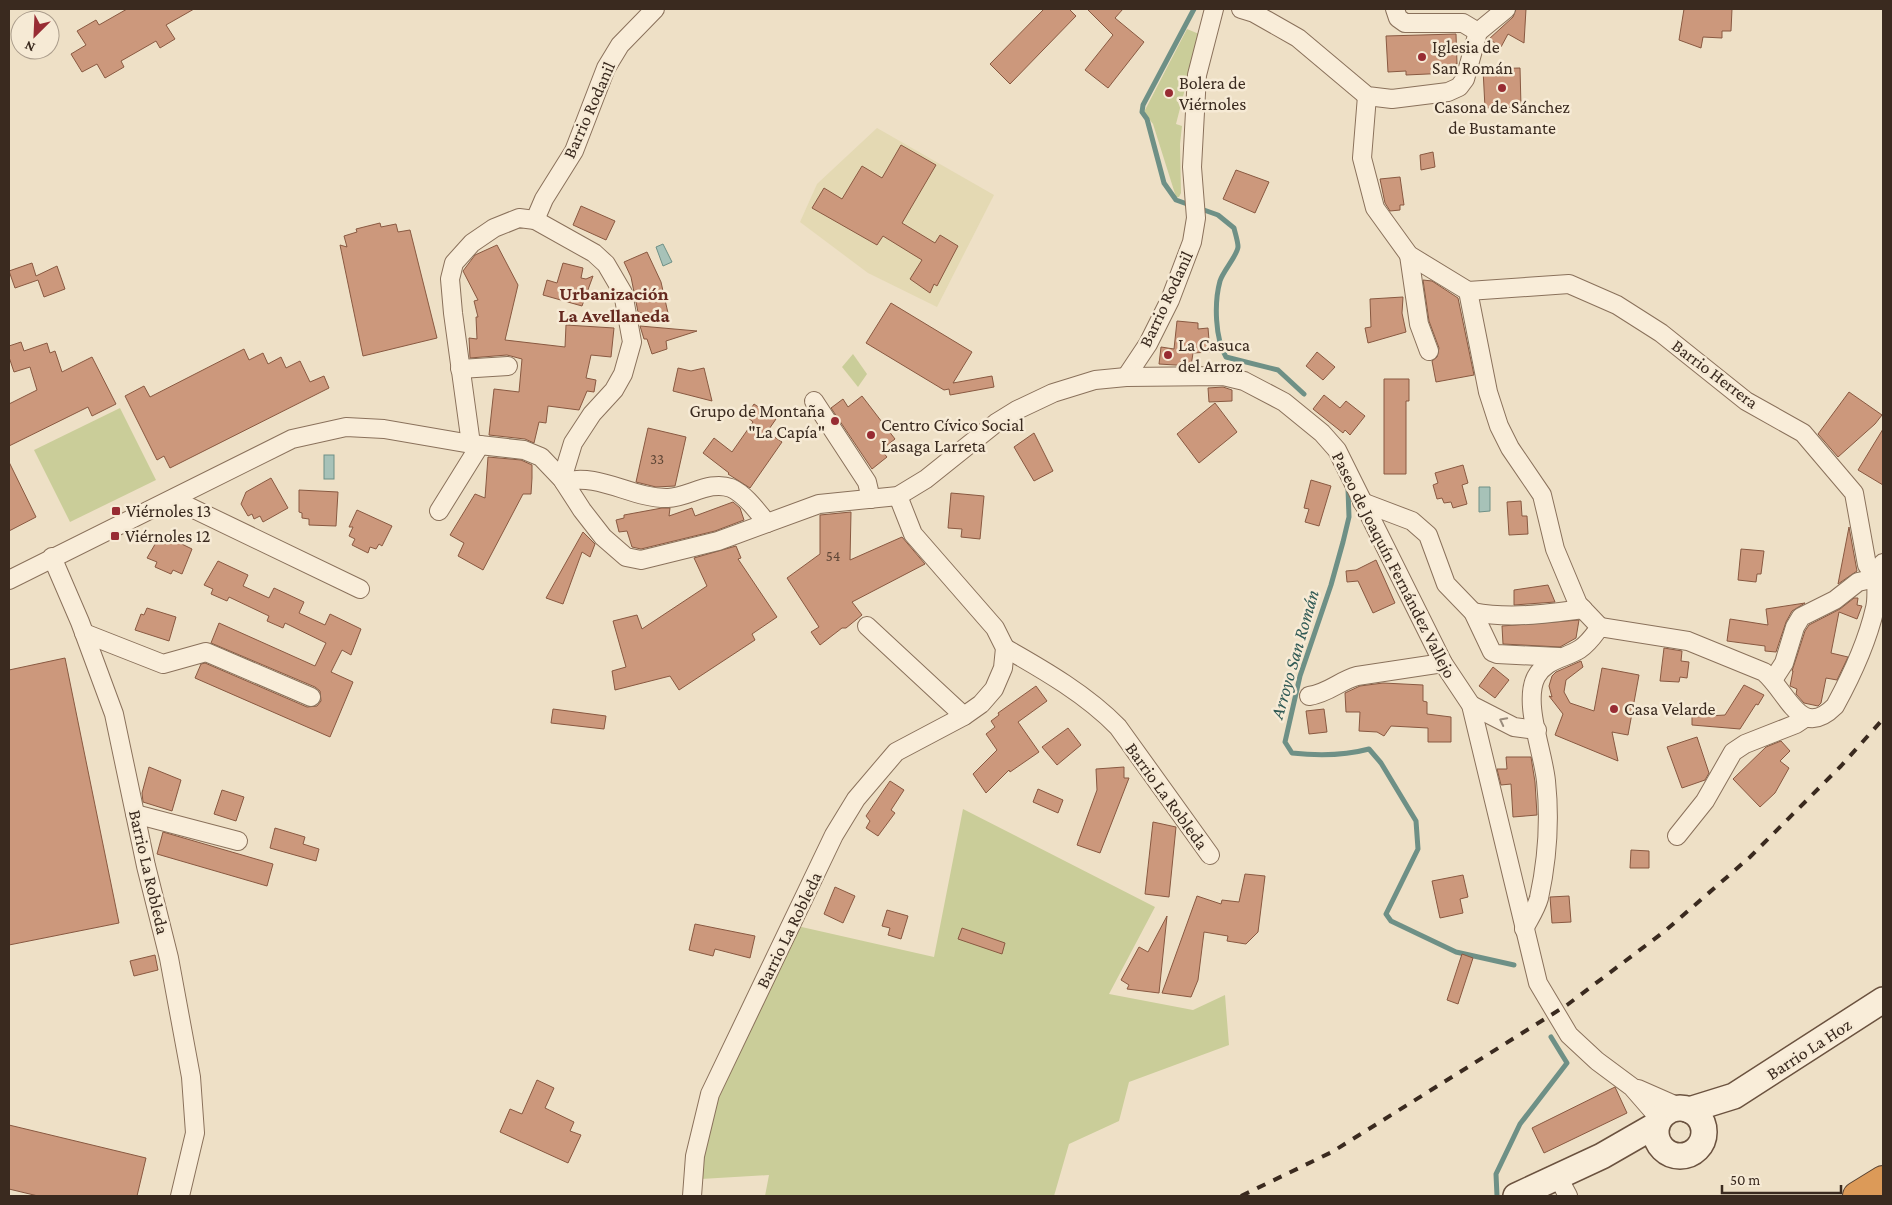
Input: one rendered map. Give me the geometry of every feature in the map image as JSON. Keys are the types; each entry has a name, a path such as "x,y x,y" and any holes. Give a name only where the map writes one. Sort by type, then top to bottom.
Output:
{"highway":[{"path":"1857,1196 1883,1180"}],"street":[{"name":"Barrio Rodanil","path":"535,220 544,199 574,150 606,68 620,46 655,9"},
{"name":"Barrio Rodanil","path":"1126,377 1148,344 1170,300 1192,242 1195,209 1192,167 1197,75 1214,9"},
{"path":"1241,9 1254,13 1298,38 1367,96 1392,98 1448,92 1459,87 1465,79 1478,32 1506,9"},
{"path":"1395,9 1398,18 1405,23 1463,23 1478,32"},
{"path":"1367,96 1362,158 1365,177 1375,208 1409,255 1468,291 1488,392 1499,426 1510,448 1542,496 1554,549 1578,604 1600,627 1688,642 1764,672 1773,680 1795,711 1805,718"},
{"path":"439,511 476,444 460,369 451,287 454,263 472,243 494,228 519,218 535,220 594,253 606,264 623,293 632,342 624,374 614,390 592,414 573,442 563,480 578,478 650,497 670,498 714,486 731,488 747,499 767,523"},
{"path":"1409,255 1419,324 1429,351"},
{"name":"Barrio Herrera","path":"1468,291 1569,284 1617,305 1660,333 1746,401 1803,433 1854,493 1868,565 1880,570 1876,606 1866,642 1838,702 1828,713 1816,719 1805,718 1796,724 1764,735 1734,752 1705,801 1677,836"},
{"path":"460,369 508,366"},
{"name":"Paseo de Joaquín Fernández Vallejo","path":"9,580 292,439 346,427 384,429 524,450 541,457 563,480 582,510 602,536 622,554 634,560 652,559 718,541 818,504 898,496 926,479 996,423 1017,410 1072,385 1095,380 1126,377 1224,376 1244,381 1261,388 1284,402 1322,433 1337,450 1443,663 1471,705 1524,929 1538,983 1546,1000 1569,1035 1598,1061 1671,1115"},
{"path":"814,401 867,482 871,499"},
{"name":"Barrio La Robleda","path":"898,496 913,534 995,628 1005,648 1106,714 1118,727 1210,855"},
{"path":"173,499 360,589"},
{"path":"1362,502 1391,511 1421,528 1428,536 1446,584 1473,612 1492,652 1496,654 1559,657"},
{"name":"Barrio La Robleda","path":"52,557 84,633 114,714 156,910 169,958 191,1077 195,1134 180,1196"},
{"path":"1773,680 1784,663 1801,617 1835,600 1858,582 1880,570"},
{"path":"1473,612 1490,616 1525,616 1583,609"},
{"path":"867,626 964,716"},
{"path":"1524,929 1538,900 1548,837 1546,781 1530,702 1532,687 1537,675 1548,663 1579,650 1592,639 1600,627"},
{"path":"84,633 163,664 206,652 311,697"},
{"name":"Barrio La Robleda","path":"692,1196 696,1156 710,1094 834,835 856,799 896,752 964,716 981,704 994,689 1003,668 1005,648"},
{"path":"1309,696 1329,691 1347,679 1357,676 1443,663"},
{"path":"1471,705 1514,727 1537,730"},
{"path":"135,814 238,841"},
{"name":"Barrio La Hoz","path":"1671,1115 1734,1096 1883,1001"},
{"name":"Barrio La Hoz","path":"1704,1133 1734,1096"},
{"path":"1666,1152 1656,1139 1671,1115"},
{"path":"1516,1196 1563,1186 1602,1156 1671,1115 1699,1117 1704,1133 1698,1148 1683,1156 1666,1152 1602,1156"}],"shaded area":[{"path":"877,128 994,195 937,307 868,273 800,222 817,184"},
{"path":"663,244 672,262 663,266 656,247"},
{"path":"324,455 334,455 334,479 324,479"},
{"path":"1479,487 1490,487 1490,511 1479,512"}],"green space":[{"name":"Bolera de Viérnoles","path":"1187,29 1199,34 1176,124 1182,126 1180,144 1181,193 1179,197 1176,197 1153,124 1144,112"},
{"path":"853,354 867,374 858,387 842,367"},
{"path":"120,408 156,480 70,522 34,450"},
{"path":"963,809 1155,907 1109,994 1193,1010 1225,995 1229,1045 1129,1082 1119,1121 1069,1144 1054,1196 765,1196 769,1175 701,1179 710,1094 784,923 934,957"}],"building":[{"path":"127,9 194,9 166,25 175,39 160,48 156,41 121,61 124,67 105,78 97,64 82,72 71,54 86,45 77,31 96,20 99,25"},
{"path":"1044,9 1069,9 1076,16 1010,84 990,64"},
{"path":"1087,9 1123,9 1115,18 1144,42 1108,88 1085,70 1113,35"},
{"path":"1516,9 1526,9 1524,43 1508,34 1501,47 1489,39 1513,17"},
{"path":"1684,9 1732,9 1731,31 1722,31 1722,38 1703,37 1701,48 1679,40"},
{"name":"Iglesia de San Román","path":"1456,34 1457,64 1449,65 1449,73 1406,75 1406,71 1388,72 1386,36"},
{"name":"Casona de Sánchez de Bustamante","path":"1520,68 1521,107 1485,108 1483,69"},
{"path":"901,145 936,165 902,223 935,243 940,235 958,246 937,286 934,284 930,293 910,279 922,260 883,236 877,245 812,208 824,188 842,199 862,166 882,178"},
{"path":"1433,152 1435,167 1421,170 1420,155"},
{"path":"1236,170 1269,182 1255,213 1223,199"},
{"path":"1400,177 1404,205 1400,205 1400,210 1390,211 1385,203 1380,179"},
{"path":"581,206 615,221 606,240 573,225"},
{"path":"380,223 381,227 396,224 398,232 410,230 437,338 363,356 340,245 347,247 344,236 357,232 356,229"},
{"path":"497,245 518,285 505,340 565,347 566,325 614,328 611,357 591,355 586,378 596,380 594,392 587,391 579,410 548,406 546,423 539,422 534,443 525,439 489,435 494,389 519,392 522,359 507,355 470,358 469,338 477,339 476,317 478,317 474,301 478,300 463,271 475,255"},
{"path":"647,252 661,282 670,322 638,312 631,277 624,262"},
{"path":"32,263 36,276 57,266 65,289 44,297 38,280 15,288 9,271"},
{"path":"563,263 583,268 581,278 586,279 593,276 582,306 543,295 547,280 557,283"},
{"path":"1423,280 1432,281 1458,298 1474,375 1436,382 1432,361 1437,357 1439,348 1429,321"},
{"path":"1403,297 1402,313 1406,332 1368,343 1365,328 1371,327 1370,299"},
{"path":"891,303 972,352 953,383 992,376 994,387 950,395 949,389 944,390 866,343"},
{"path":"1177,321 1198,323 1198,329 1208,328 1210,352 1193,353 1191,366 1159,364 1161,347 1174,349"},
{"path":"640,326 697,331 666,341 667,349 652,354"},
{"path":"21,342 24,351 47,343 50,353 55,351 62,372 92,357 116,404 92,416 88,407 9,446 9,404 37,390 30,367 14,372 9,357 9,346"},
{"path":"244,349 249,360 263,353 268,364 281,357 286,368 300,361 310,382 324,376 329,388 170,468 164,456 157,460 125,396 144,386 150,397"},
{"path":"1317,352 1335,367 1323,380 1306,366"},
{"path":"678,368 691,371 704,368 712,401 673,391"},
{"path":"1384,379 1409,379 1409,401 1406,401 1406,474 1384,474"},
{"path":"1223,387 1232,390 1232,401 1209,402 1208,388"},
{"path":"1849,392 1882,415 1875,424 1838,457 1818,434"},
{"path":"1324,395 1340,408 1346,401 1365,416 1350,435 1345,430 1343,433 1313,409"},
{"name":"Centro Cívico Social Lasaga Larreta","path":"862,396 895,439 881,450 887,457 872,469 831,408 843,399 848,407"},
{"path":"1215,403 1237,432 1199,463 1177,434"},
{"path":"754,404 776,419 767,432 782,442 750,488 728,474 703,453 714,438 732,452 753,422 746,416"},
{"path":"648,428 686,437 675,486 656,487 636,482"},
{"path":"1883,429 1883,485 1858,470"},
{"path":"1034,433 1053,471 1034,481 1014,447"},
{"path":"488,457 521,460 532,465 532,478 531,494 523,494 483,570 458,556 464,543 450,535 475,494 485,498"},
{"path":"9,462 36,517 9,531"},
{"path":"1463,465 1468,483 1462,485 1467,504 1453,508 1451,502 1444,503 1442,498 1437,499 1433,485 1438,483 1435,473"},
{"path":"271,478 288,508 263,522 260,516 254,519 252,514 248,516 241,504 246,492"},
{"path":"1311,480 1331,486 1319,526 1305,522 1309,509 1304,508"},
{"path":"299,490 338,492 336,526 309,525 309,519 302,518 302,513 299,512"},
{"path":"951,493 984,496 980,539 961,537 962,529 948,528"},
{"path":"1521,501 1522,516 1527,516 1528,534 1509,535 1507,502"},
{"path":"733,502 740,508 744,520 715,531 641,549 632,547 627,531 619,532 616,520 624,518 624,515 662,508 670,508 669,516 692,508 695,516"},
{"path":"357,510 392,526 382,546 379,544 376,549 370,547 368,553 352,545 355,539 349,536 353,527 349,527"},
{"path":"851,512 850,560 902,537 925,564 852,602 862,615 820,645 811,632 819,627 787,578 820,554 820,515"},
{"path":"1849,527 1857,571 1838,584"},
{"path":"583,532 595,544 590,557 582,552 563,604 546,598"},
{"path":"161,534 192,549 182,574 173,570 171,574 155,567 157,562 147,558"},
{"path":"736,546 741,558 738,559 777,617 752,634 755,640 679,690 670,676 615,690 612,671 626,667 613,621 637,615 642,629 707,586 694,558"},
{"path":"1741,549 1764,551 1761,574 1757,574 1756,582 1738,580"},
{"path":"1376,560 1395,603 1373,613 1358,581 1347,582 1346,571 1356,570"},
{"path":"218,561 248,575 243,586 269,598 274,588 304,602 299,613 301,614 325,625 330,614 361,629 351,655 342,650 331,672 353,682 330,737 195,678 201,664 205,663 307,707 317,706 321,701 320,691 315,687 211,643 219,623 315,666 326,643 285,623 283,628 267,621 269,616 229,597 227,601 211,594 213,589 204,585"},
{"path":"1548,585 1555,602 1514,605 1514,590"},
{"path":"1854,598 1858,598 1857,605 1862,606 1857,619 1839,612 1831,653 1848,657 1837,680 1826,678 1821,703 1818,706 1804,703 1796,694 1797,689 1790,686 1792,671 1805,631 1809,625 1840,609"},
{"path":"1805,603 1792,611 1786,622 1776,652 1765,651 1765,646 1727,641 1730,619 1768,625 1766,609"},
{"path":"147,608 176,617 169,641 135,630 141,614 144,615"},
{"path":"1579,620 1576,638 1560,647 1503,644 1502,626"},
{"path":"1664,648 1682,651 1681,661 1689,662 1687,678 1680,677 1679,682 1660,681"},
{"path":"65,658 119,923 9,945 9,670"},
{"path":"1581,661 1583,667 1566,680 1564,692 1570,703 1594,711 1602,668 1639,675 1628,735 1612,732 1618,761 1555,735 1563,714 1549,696 1552,697 1549,686 1552,676 1556,672"},
{"path":"1493,667 1509,680 1495,698 1479,686"},
{"path":"1383,683 1423,685 1423,701 1427,702 1427,714 1451,717 1451,742 1428,742 1428,728 1391,726 1384,736 1377,732 1359,731 1360,712 1346,712 1345,693 1360,686"},
{"path":"1744,685 1764,695 1740,729 1692,725 1692,717 1725,715"},
{"path":"1036,686 1047,701 1018,722 1039,752 1010,772 1009,770 986,793 973,774 997,750 986,734 995,727 991,721 999,715 998,713"},
{"path":"553,709 606,716 604,729 551,723"},
{"path":"1324,709 1327,732 1309,734 1306,711"},
{"path":"1068,728 1081,745 1057,765 1042,747"},
{"path":"1697,737 1709,773 1705,780 1682,788 1667,747"},
{"path":"1781,741 1790,751 1780,761 1789,768 1775,793 1760,807 1733,779 1766,747"},
{"path":"1506,757 1531,757 1537,815 1513,817 1511,784 1501,785 1497,769 1507,769"},
{"path":"149,767 181,780 172,811 143,802 142,793"},
{"path":"1124,767 1124,778 1129,778 1100,853 1077,845 1097,790 1096,769"},
{"path":"890,781 904,790 891,810 895,813 878,836 866,828 870,821 866,816"},
{"path":"1038,789 1063,800 1058,813 1033,802"},
{"path":"222,790 244,797 236,821 214,814"},
{"path":"1153,822 1176,827 1169,897 1145,894"},
{"path":"275,828 305,837 303,844 319,849 316,861 270,848"},
{"path":"163,832 273,864 267,886 157,854"},
{"path":"1631,850 1649,851 1649,868 1630,868"},
{"path":"1245,874 1265,876 1258,932 1246,944 1227,941 1228,936 1204,932 1198,980 1191,997 1162,993 1197,896 1221,904 1222,900 1239,902"},
{"path":"1463,875 1468,897 1460,899 1463,913 1440,918 1432,881"},
{"path":"835,887 855,896 843,923 824,914"},
{"path":"1569,896 1571,922 1552,923 1550,897"},
{"path":"887,910 908,916 901,939 888,935 890,928 882,926"},
{"path":"1167,916 1159,993 1127,989 1129,985 1121,980 1139,947 1148,952"},
{"path":"695,924 755,936 750,958 715,949 713,956 689,950"},
{"path":"962,928 1005,943 1002,954 958,939"},
{"path":"1462,954 1473,958 1458,1004 1447,1000"},
{"path":"155,955 158,970 134,976 130,961"},
{"path":"537,1080 554,1088 545,1108 574,1122 570,1131 581,1135 568,1163 500,1132 510,1109 522,1114"},
{"path":"1615,1087 1627,1113 1544,1153 1532,1128"},
{"path":"9,1125 146,1158 137,1196 38,1196 9,1189"}],"waterway":[{"name":"Arroyo San Román","path":"1194,9 1143,105 1142,112 1147,119 1164,183 1176,200 1218,215 1234,228 1238,247 1220,281 1216,310 1220,340 1226,357 1278,370 1304,394"},
{"name":"Arroyo San Román","path":"1348,489 1349,517 1343,542 1331,585 1300,676 1285,742 1292,753 1302,754 1340,754 1369,749 1381,763 1416,821 1418,849 1386,914 1391,921 1456,952 1514,965"},
{"name":"Arroyo San Román","path":"1497,1196 1496,1174 1520,1124 1567,1063 1551,1037"}],"railway":[{"path":"1241,1196 1332,1152 1567,1005 1665,931 1750,857 1841,766 1883,719"}],"place":[{"name":"Iglesia de San Román","path":"1422,57"},
{"name":"Casona de Sánchez de Bustamante","path":"1502,88"},
{"name":"Bolera de Viérnoles","path":"1169,93"},
{"name":"La Casuca del Arroz","path":"1168,355"},
{"name":"Grupo de Montaña \"La Capía\"","path":"835,421"},
{"name":"Centro Cívico Social Lasaga Larreta","path":"871,435"},
{"name":"Viérnoles 13","path":"116,511"},
{"name":"Viérnoles 12","path":"115,536"},
{"name":"Casa Velarde","path":"1614,709"}],"district":[{"name":"Urbanización La Avellaneda","path":"614,304"}]}
